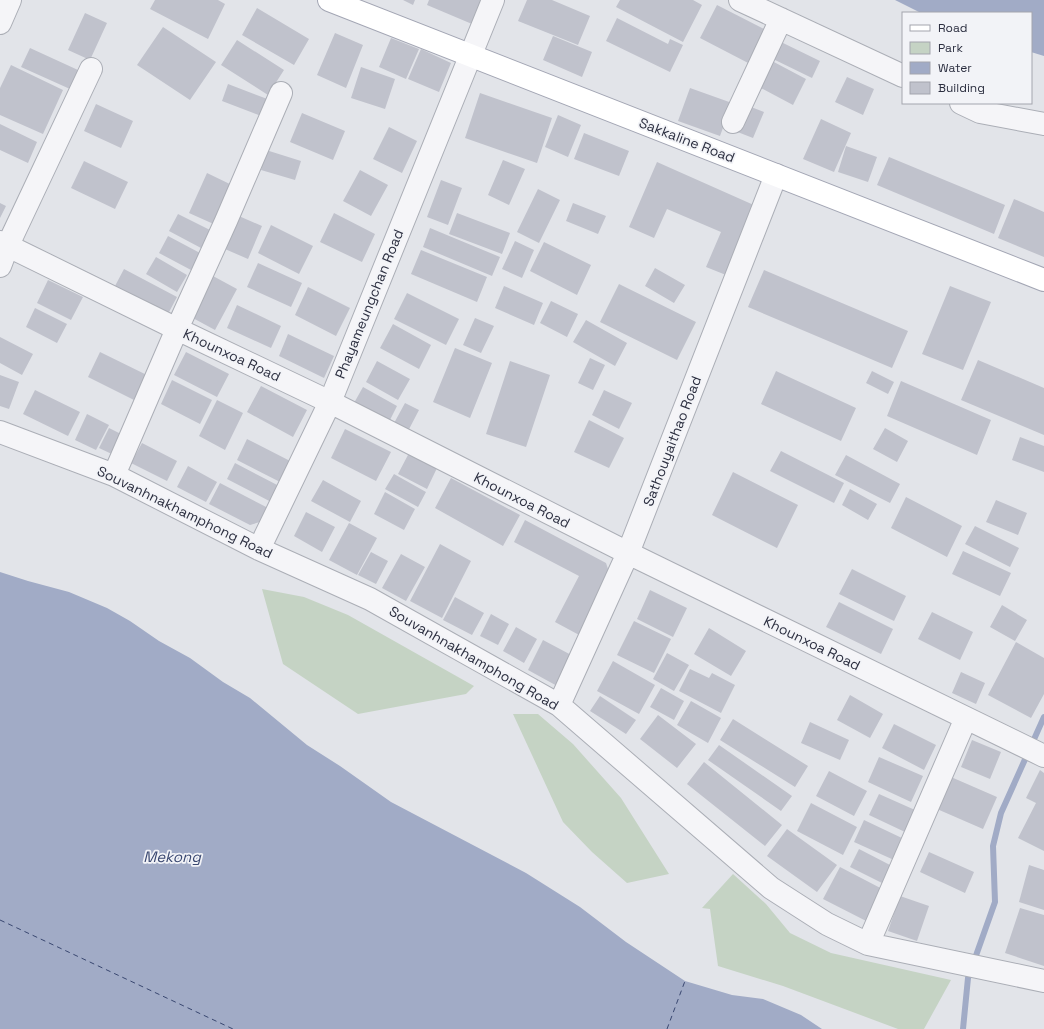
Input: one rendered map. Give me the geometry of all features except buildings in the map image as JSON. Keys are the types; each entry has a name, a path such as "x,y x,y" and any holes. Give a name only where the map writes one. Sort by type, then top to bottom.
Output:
{"main road":[{"name":"Sakkaline Road","path":"329,0 470,55 726,139 776,175 1044,280"}],"street":[{"path":"0,23 10,0"},
{"name":"Phayameungchan Road","path":"259,549 330,402 493,0"},
{"path":"740,0 902,76"},
{"path":"726,139 781,19"},
{"path":"0,266 4,244 91,69"},
{"path":"114,475 281,93"},
{"path":"963,104 980,112 1044,124"},
{"name":"Sathouyaithao Road","path":"559,705 628,553 776,175"},
{"name":"Khounxoa Road","path":"4,244 330,402 628,553 1044,756"},
{"name":"Souvanhnakhamphong Road","path":"0,432 114,475 259,549 370,599 559,705 771,888 827,924 868,944 1044,981"},
{"path":"868,944 966,718"}],"green space":[{"path":"262,589 304,597 348,615 474,686 466,694 358,714 283,664"},
{"path":"513,714 538,714 573,744 621,798 669,874 627,883 592,852 563,822"},
{"path":"733,874 766,904 790,933 831,953 951,980 924,1029 898,1029 783,986 718,966 710,909 702,908"}],"water":[{"path":"895,0 1044,0 1044,56 1032,52 1032,12 919,12"},
{"name":"Mekong","path":"0,572 69,592 107,608 130,621 159,641 190,658 223,682 250,698 307,745 391,802 526,873 580,907 626,942 685,981 732,995 763,999 801,1015 822,1029 0,1029"}],"waterway":[{"path":"963,1029 968,978 995,902 993,846 1001,813 1044,717"}],"ferry route":[{"path":"0,920 233,1029"},
{"path":"667,1029 685,981"}]}
